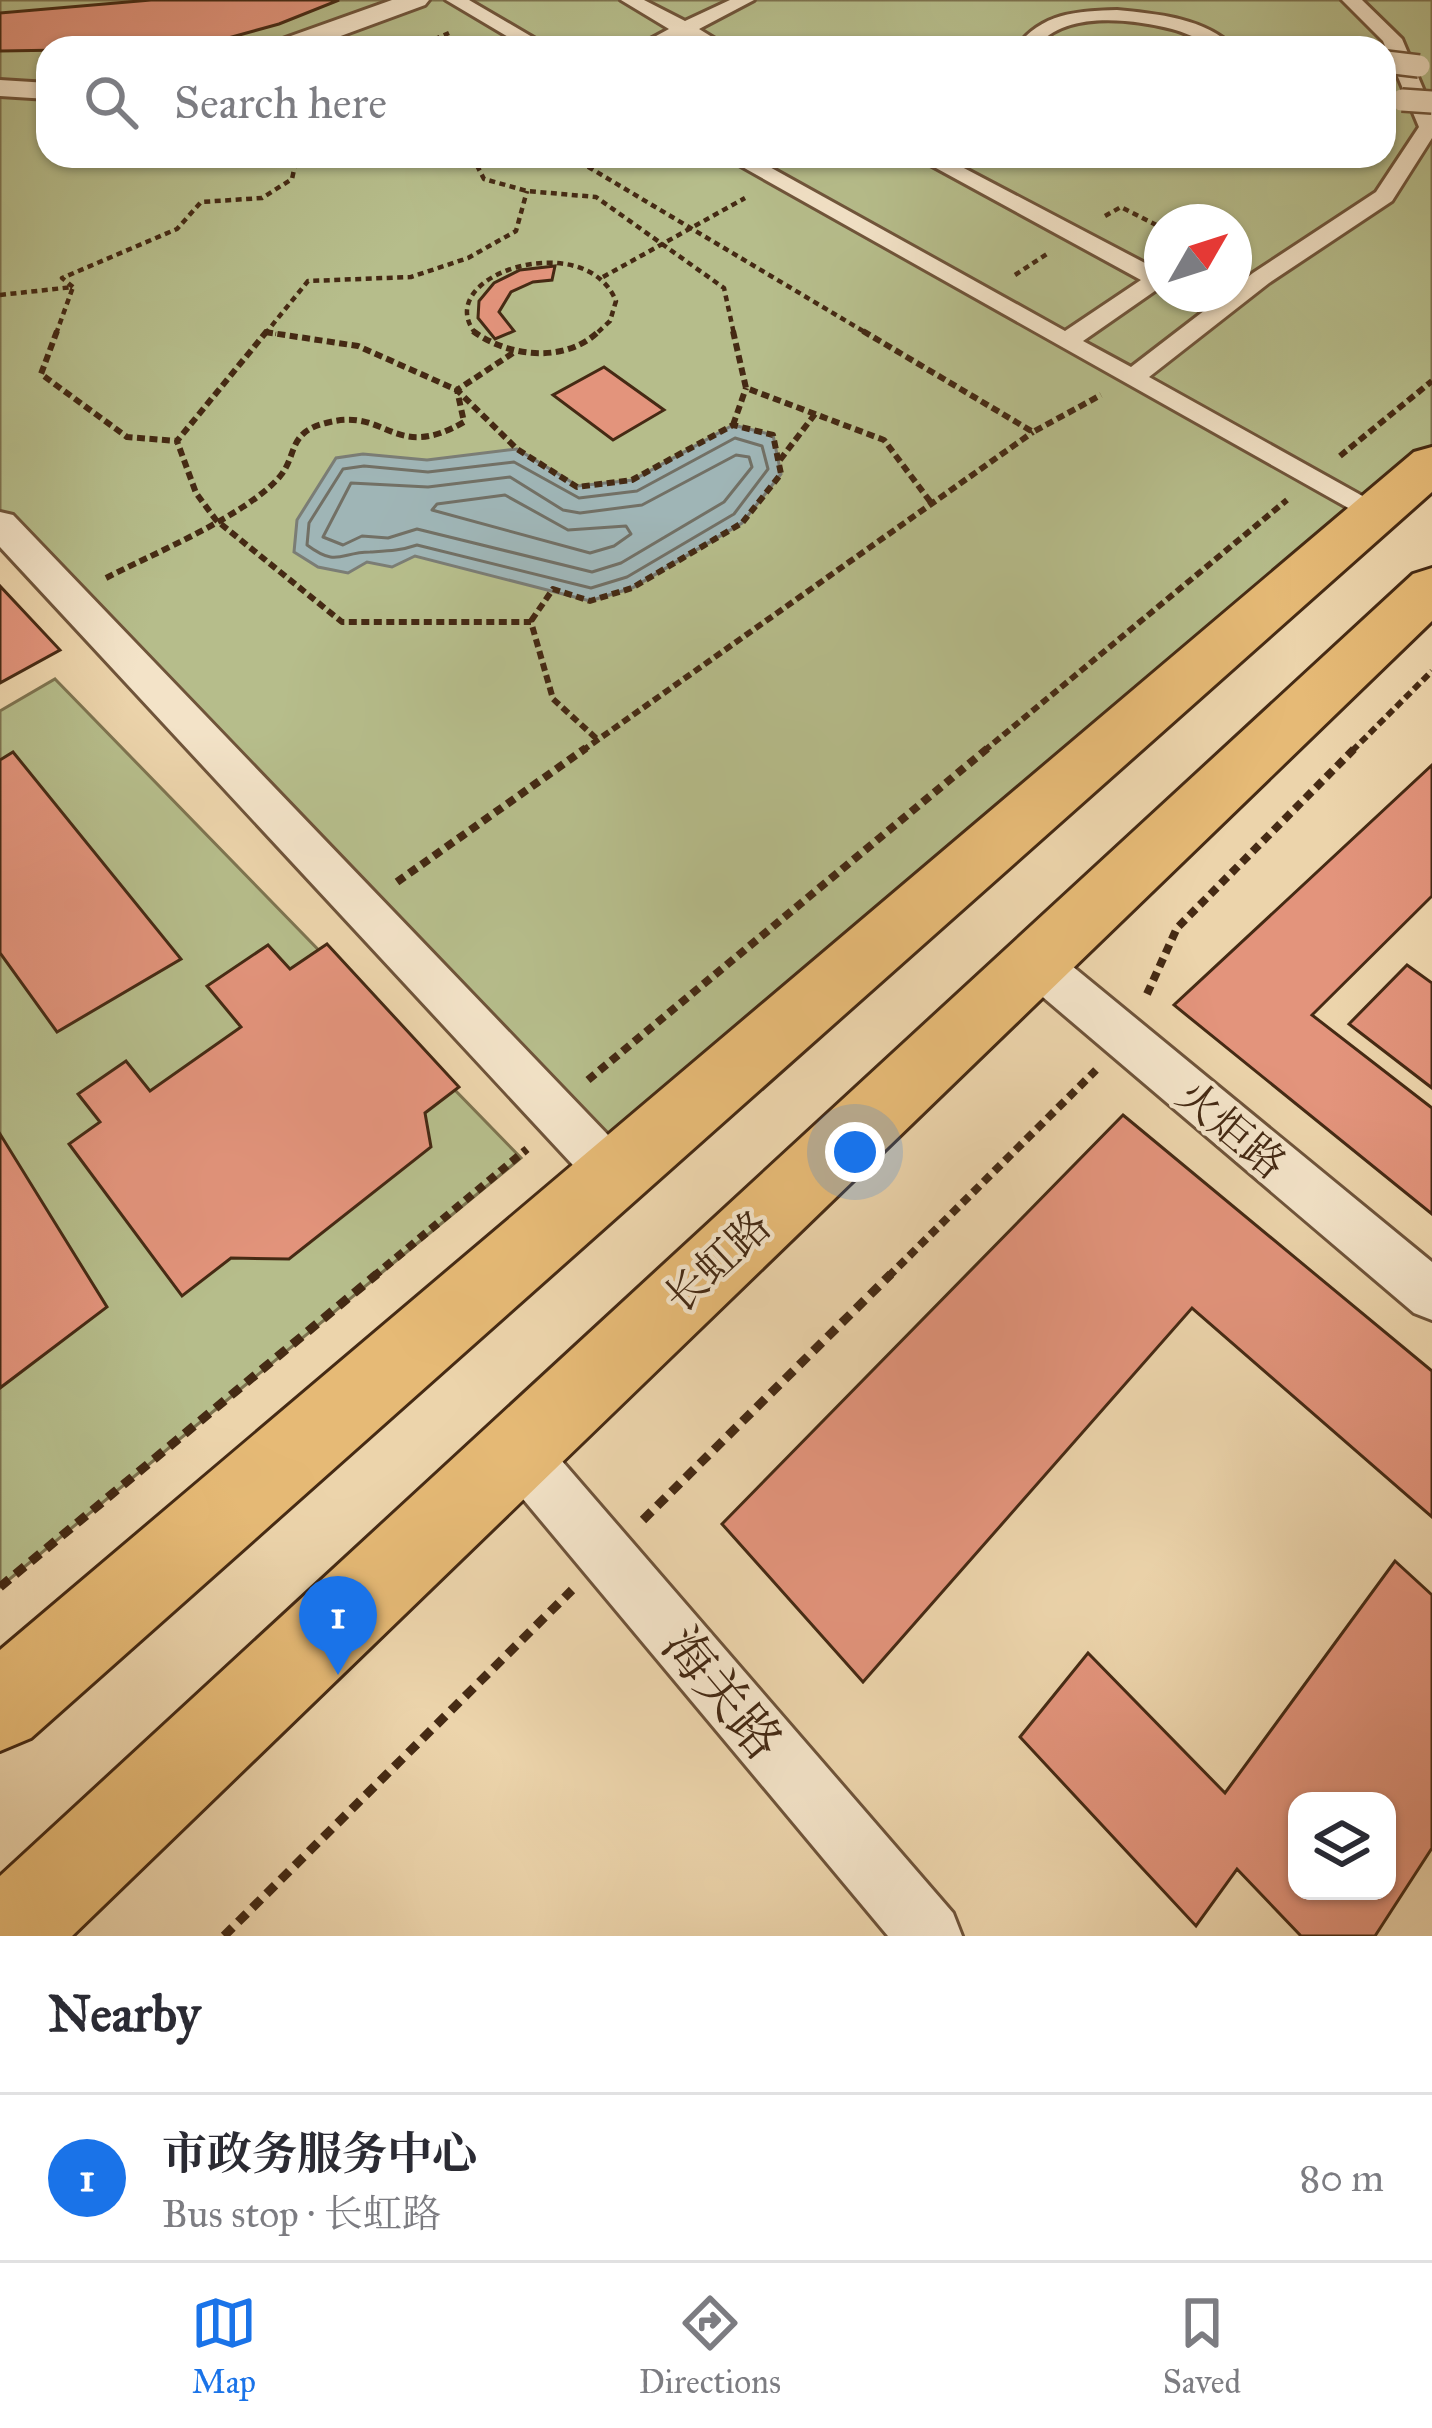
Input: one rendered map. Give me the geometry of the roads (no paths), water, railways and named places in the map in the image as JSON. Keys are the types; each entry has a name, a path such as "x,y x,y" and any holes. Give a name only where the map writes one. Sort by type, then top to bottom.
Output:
{"highway":[{"path":"0,1706 1432,464"},
{"name":"长虹路","path":"4,1936 1432,588"}],"street":[{"path":"316,36 416,0"},
{"path":"455,0 520,36"},
{"path":"630,0 697,36"},
{"path":"669,36 745,0"},
{"path":"1351,0 1389,36"},
{"path":"1032,36 1051,18 1070,11 1119,6 1192,23 1212,36"},
{"path":"1133,378 1261,278 1384,196 1430,127 1396,48"},
{"path":"1396,63 1426,67"},
{"path":"0,88 36,90"},
{"path":"1396,99 1432,102"},
{"path":"756,168 1375,514"},
{"path":"948,168 1156,279 1066,341"},
{"path":"0,524 614,1175"},
{"name":"火炬路","path":"1033,962 1432,1295"},
{"name":"海关路","path":"517,1450 930,1936"}],"water":[{"path":"733,425 773,435 781,474 742,523 632,588 590,601 415,556 392,567 367,562 348,573 318,567 294,552 297,520 336,458 363,454 427,460 517,449 578,486 633,480"}],"place":[{"name":"市政务服务中心","path":"338,1675"}]}
